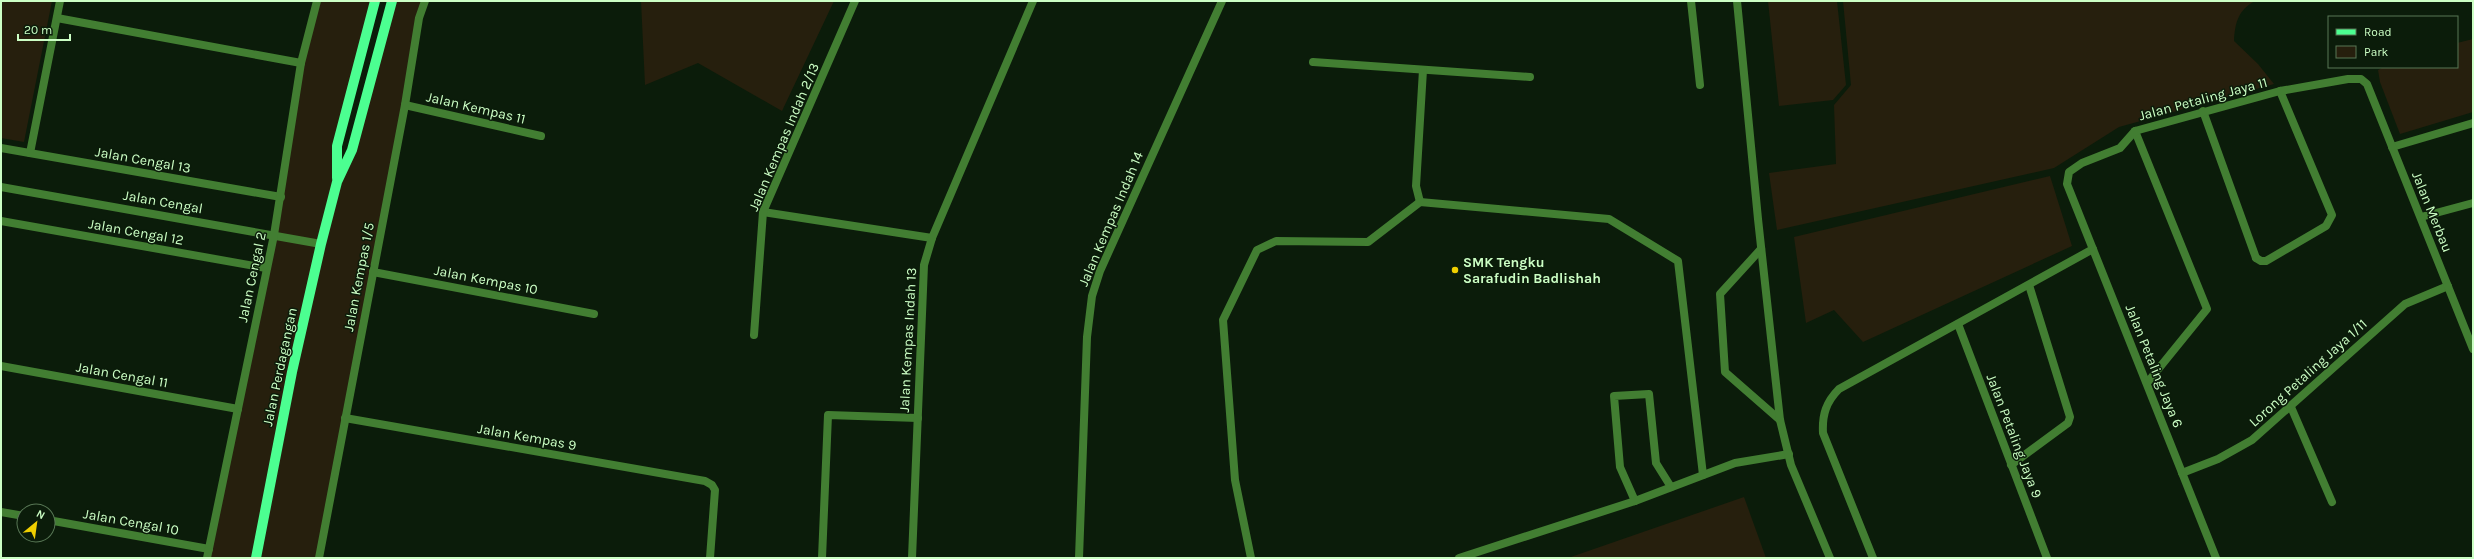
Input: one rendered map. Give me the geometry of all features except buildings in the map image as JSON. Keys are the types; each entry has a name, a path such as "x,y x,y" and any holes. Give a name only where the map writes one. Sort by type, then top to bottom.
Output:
{"main road":[{"name":"Jalan Perdagangan","path":"337,182 337,146 375,1"},
{"name":"Jalan Perdagangan","path":"256,558 292,372 321,244 337,182 352,150 392,1"}],"street":[{"path":"30,153 60,1"},
{"name":"Jalan Cengal 2","path":"207,558 274,235 301,63 317,1"},
{"name":"Jalan Kempas 1/5","path":"319,558 405,105 419,18 424,1"},
{"name":"Jalan Kempas Indah 2/13","path":"754,335 764,212 855,1"},
{"name":"Jalan Kempas Indah 13","path":"912,558 924,264 932,238 1033,1"},
{"name":"Jalan Kempas Indah 14","path":"1079,558 1087,337 1092,296 1100,271 1222,1"},
{"path":"1690,1 1700,85"},
{"path":"1737,1 1761,249 1780,420 1789,454 1830,558"},
{"path":"57,18 301,63"},
{"path":"1313,62 1530,77"},
{"path":"1420,202 1416,186 1423,70"},
{"name":"Jalan Petaling Jaya 11","path":"2068,184 2069,172 2082,163 2120,148 2135,131 2280,91 2348,79 2362,79 2367,84"},
{"name":"Jalan Merbau","path":"2367,84 2473,348"},
{"path":"2203,111 2256,258 2261,262 2266,261 2326,226 2332,215 2280,91"},
{"name":"Jalan Kempas 11","path":"405,105 541,136"},
{"path":"2392,147 2473,123"},
{"path":"2135,131 2207,310 2147,383"},
{"name":"Jalan Cengal 13","path":"1,148 281,197"},
{"name":"Jalan Petaling Jaya 6","path":"2068,184 2216,558"},
{"name":"Jalan Cengal","path":"1,187 321,244"},
{"path":"1251,558 1235,480 1223,320 1257,250 1276,241 1368,242 1420,202 1609,219 1678,261 1703,475"},
{"path":"2421,217 2473,203"},
{"path":"764,212 932,238"},
{"name":"Jalan Cengal 12","path":"1,221 266,268"},
{"path":"1761,249 1720,294 1725,372 1780,420"},
{"path":"1873,558 1823,433 1825,409 1831,397 1839,389 2093,249"},
{"name":"Jalan Kempas 10","path":"373,272 594,314"},
{"path":"2011,465 2068,423 2070,418 2030,285"},
{"name":"Lorong Petaling Jaya 1/11","path":"2182,473 2218,459 2252,440 2291,407 2405,304 2448,286"},
{"name":"Jalan Petaling Jaya 9","path":"1958,324 2047,558"},
{"name":"Jalan Cengal 11","path":"1,366 238,409"},
{"path":"1635,501 1620,466 1614,396 1649,394 1656,464 1671,487"},
{"path":"2291,407 2332,502"},
{"path":"822,558 828,415 918,418"},
{"name":"Jalan Kempas 9","path":"345,418 705,481 712,485 715,490 710,558"},
{"path":"1459,558 1635,501 1735,463 1789,454"},
{"path":"1,512 16,515"},
{"name":"Jalan Cengal 10","path":"56,521 209,549"}],"green space":[{"path":"1,1 52,1 24,142 1,138"},
{"path":"317,1 375,1 337,146 340,174 392,1 424,1 319,558 261,558 318,261 256,558 207,558 266,268 301,63"},
{"path":"641,1 834,1 782,111 698,63 645,85"},
{"path":"1768,1 1837,1 1846,85 1833,100 1779,106"},
{"path":"1843,1 2255,1 2241,13 2238,18 2235,28 2234,41 2258,64 2274,84 2119,127 2054,168 1777,230 1769,173 1836,164 1834,105 1851,85"},
{"path":"2473,39 2473,112 2400,134 2380,82 2378,70 2382,68 2458,68 2458,43"},
{"path":"2050,176 2072,246 1863,342 1834,310 1806,323 1794,237"},
{"path":"1744,497 1766,558 1568,558"}],"place":[{"name":"SMK Tengku Sarafudin Badlishah","path":"1455,270"}]}
